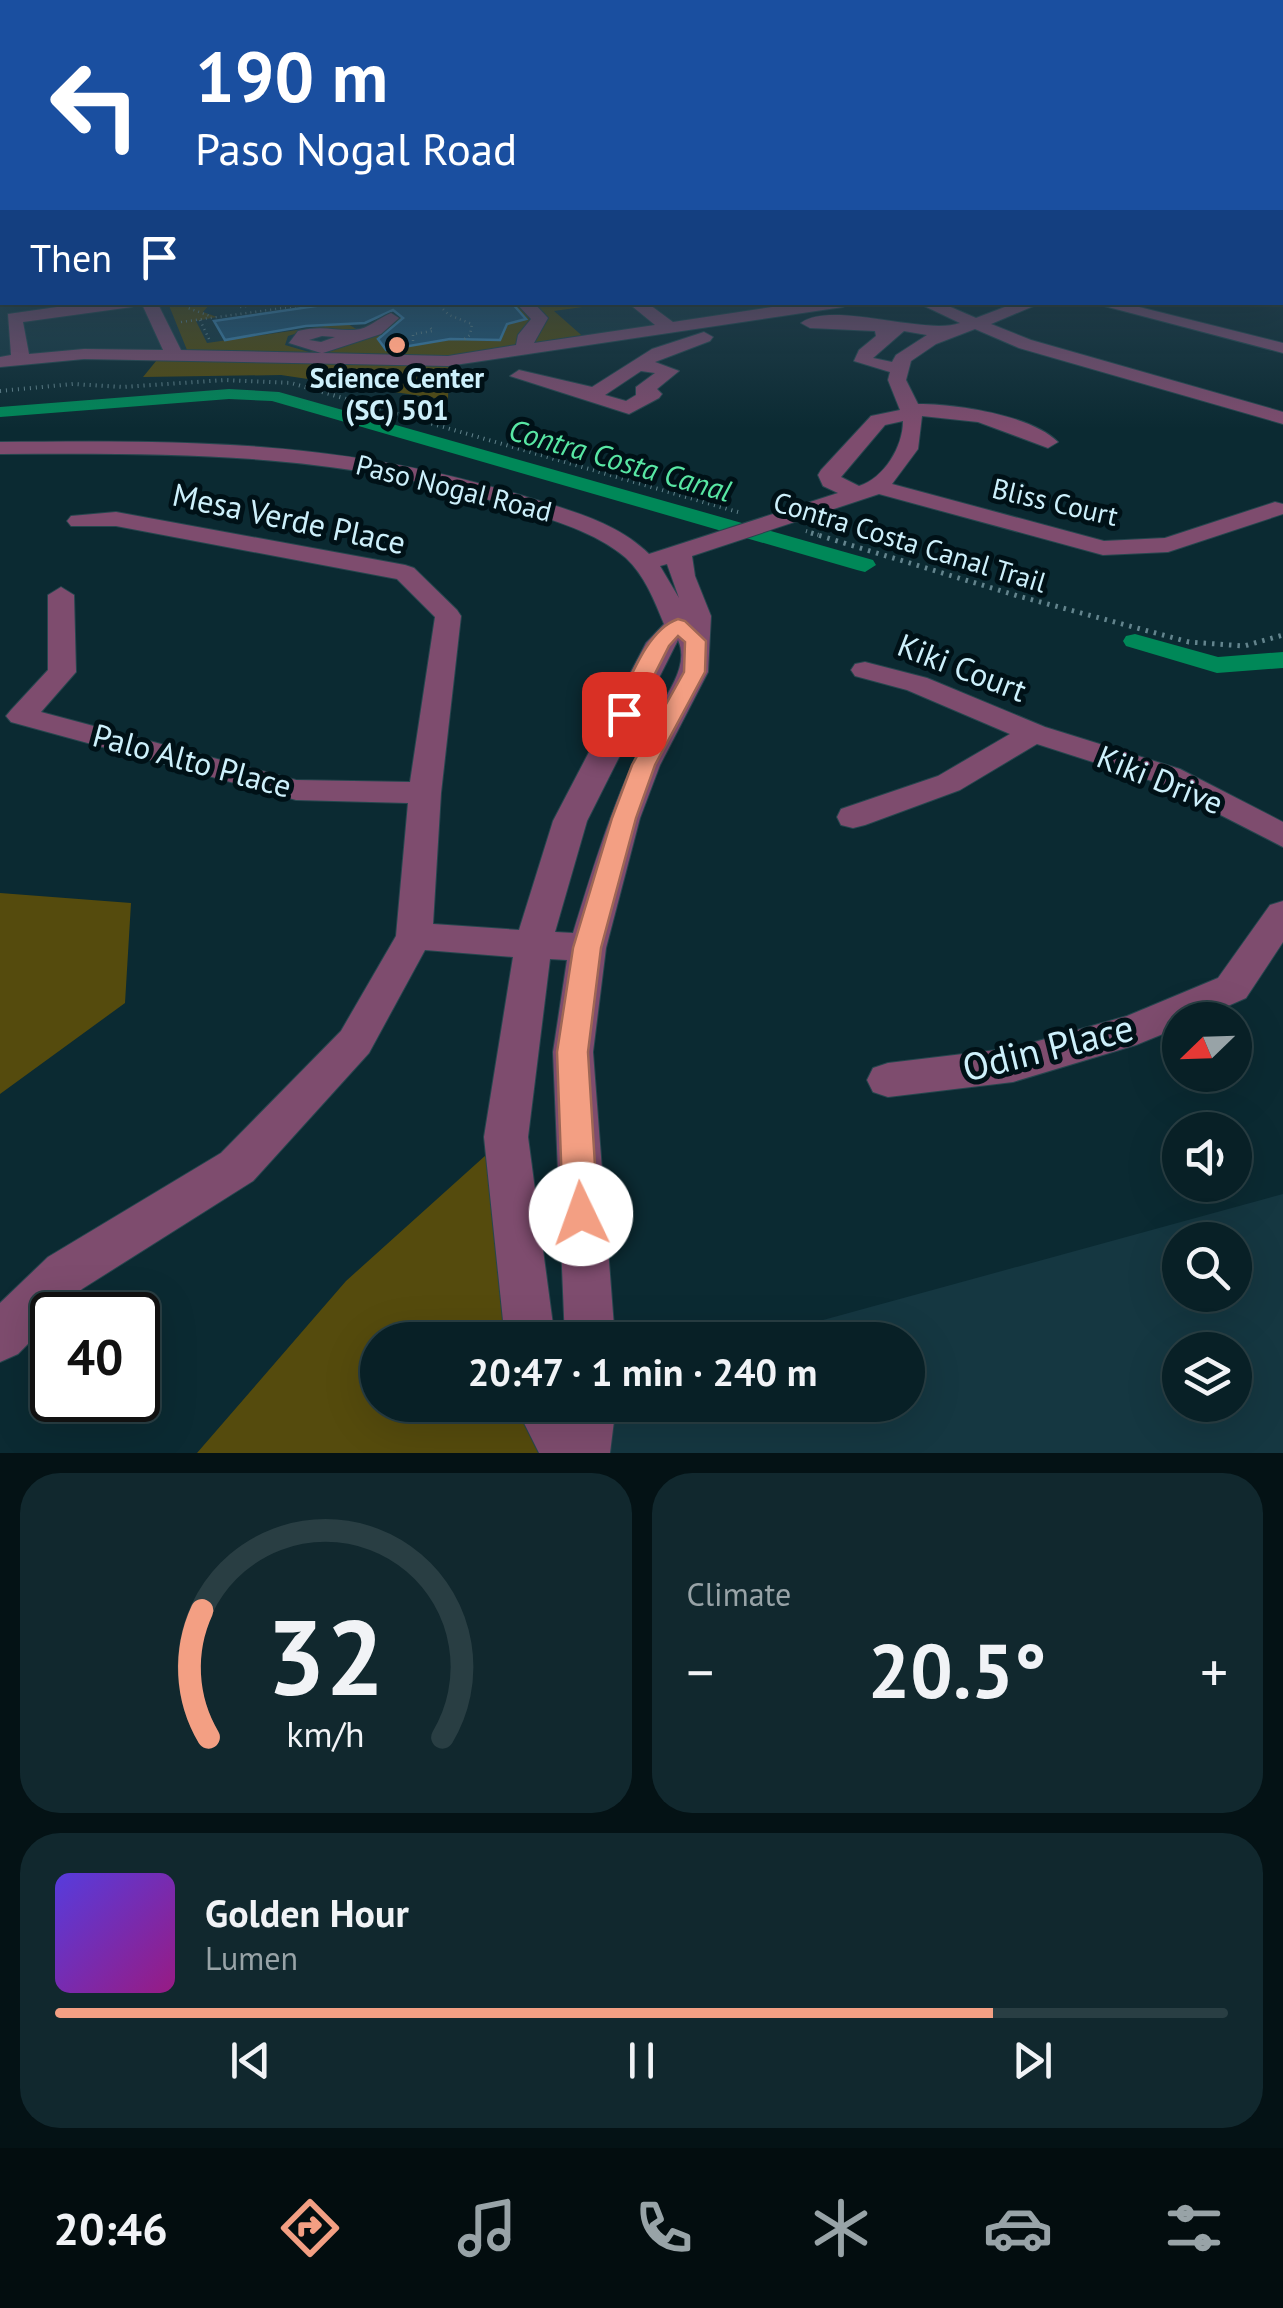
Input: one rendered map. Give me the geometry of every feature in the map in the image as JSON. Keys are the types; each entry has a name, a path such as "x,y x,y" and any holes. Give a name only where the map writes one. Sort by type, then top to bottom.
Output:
{"street":[{"path":"110,305 14,318 9,363 66,354 309,354 421,363 524,350 661,322 817,305"},
{"path":"150,305 174,355"},
{"path":"524,350 528,334 540,318 526,305"},
{"path":"640,305 661,322"},
{"path":"930,305 975,326 1107,369 1283,418"},
{"path":"645,562 869,491 901,461 915,434 914,411 898,380 902,360 914,350 1028,305"},
{"path":"1109,305 1283,348"},
{"path":"309,354 298,338 322,331 347,337 375,330 391,318"},
{"path":"640,365 670,371 643,391 652,394 629,408 588,397 640,365 680,341 816,323 862,323 893,331 946,336"},
{"path":"893,331 863,361 900,369"},
{"path":"519,376 595,393"},
{"path":"869,491 831,481 829,475 878,420 914,411 966,411 997,419 1048,442"},
{"name":"Paso Nogal Road","path":"0,448 159,448 319,456 382,465 492,492 575,520 645,562 686,633"},
{"name":"Bliss Court","path":"869,491 1103,548 1168,546 1275,509"},
{"name":"Mesa Verde Place","path":"79,521 116,519 404,572 448,616 425,793 414,936"},
{"path":"528,1322 506,1137 534,945 570,821 660,643 686,633 700,610 677,569 680,552"},
{"name":"Palo Alto Place","path":"62,595 62,672 21,716 296,790 425,793"},
{"path":"589,1322 572,1052 587,948 624,818 644,765 694,672 686,633"},
{"name":"Kiki Court","path":"865,670 916,684 1034,733"},
{"path":"853,818 949,783 1034,733"},
{"name":"Kiki Drive","path":"1034,733 1169,776 1283,836"},
{"name":"Odin Place","path":"888,1080 1014,1065 1136,1029 1232,988 1283,914"},
{"path":"0,1337 66,1273 237,1167 355,1042 414,936 587,948"},
{"path":"551,1422 568,1453"},
{"path":"583,1453 588,1422"}],"path":[{"path":"192,305 188,308 217,317"},
{"path":"176,322 310,305"},
{"path":"439,305 449,315 472,324 470,334 457,342"},
{"path":"200,320 210,341 216,340 210,328"},
{"path":"419,344 410,338 433,331 428,325"},
{"name":"Contra Costa Canal Trail","path":"0,391 73,384 122,387 225,380 291,383 1018,596 1189,642 1244,646 1283,635"}],"shaded area":[{"path":"0,305 842,305 486,357 85,354 0,362"},
{"path":"169,305 209,305 203,312 217,317 196,321 207,343 346,323 365,334 393,321 453,306 597,305 554,311 587,340 449,361 448,400 281,375 143,377 161,355 189,355","holes":["314,328 349,330 353,343 309,352 285,345 288,336"]},
{"path":"0,893 131,903 125,1003 0,1094"},
{"path":"506,1137 528,1322 360,1322 360,1422 551,1422 568,1453 197,1453 346,1281"},
{"path":"1283,1194 1283,1453 583,1453 588,1422 925,1422 925,1322 816,1322 1162,1227 1162,1312 1252,1312 1252,1222 1181,1222"}],"building":[{"path":"323,305 514,305 526,319 507,324 500,340 450,339 386,350 378,339 403,318 393,310 365,323 306,326 225,340 214,321"}],"waterway":[{"name":"Contra Costa Canal","path":"0,412 229,394 273,396 865,565"},
{"name":"Contra Costa Canal","path":"1135,641 1217,665 1283,660"}],"place":[{"name":"Science Center (SC) 501","path":"397,345"}],"route":[{"path":"581,1214 572,1052 587,948 624,818 644,765 694,672 695,641 678,625 660,643 624,714"}]}
